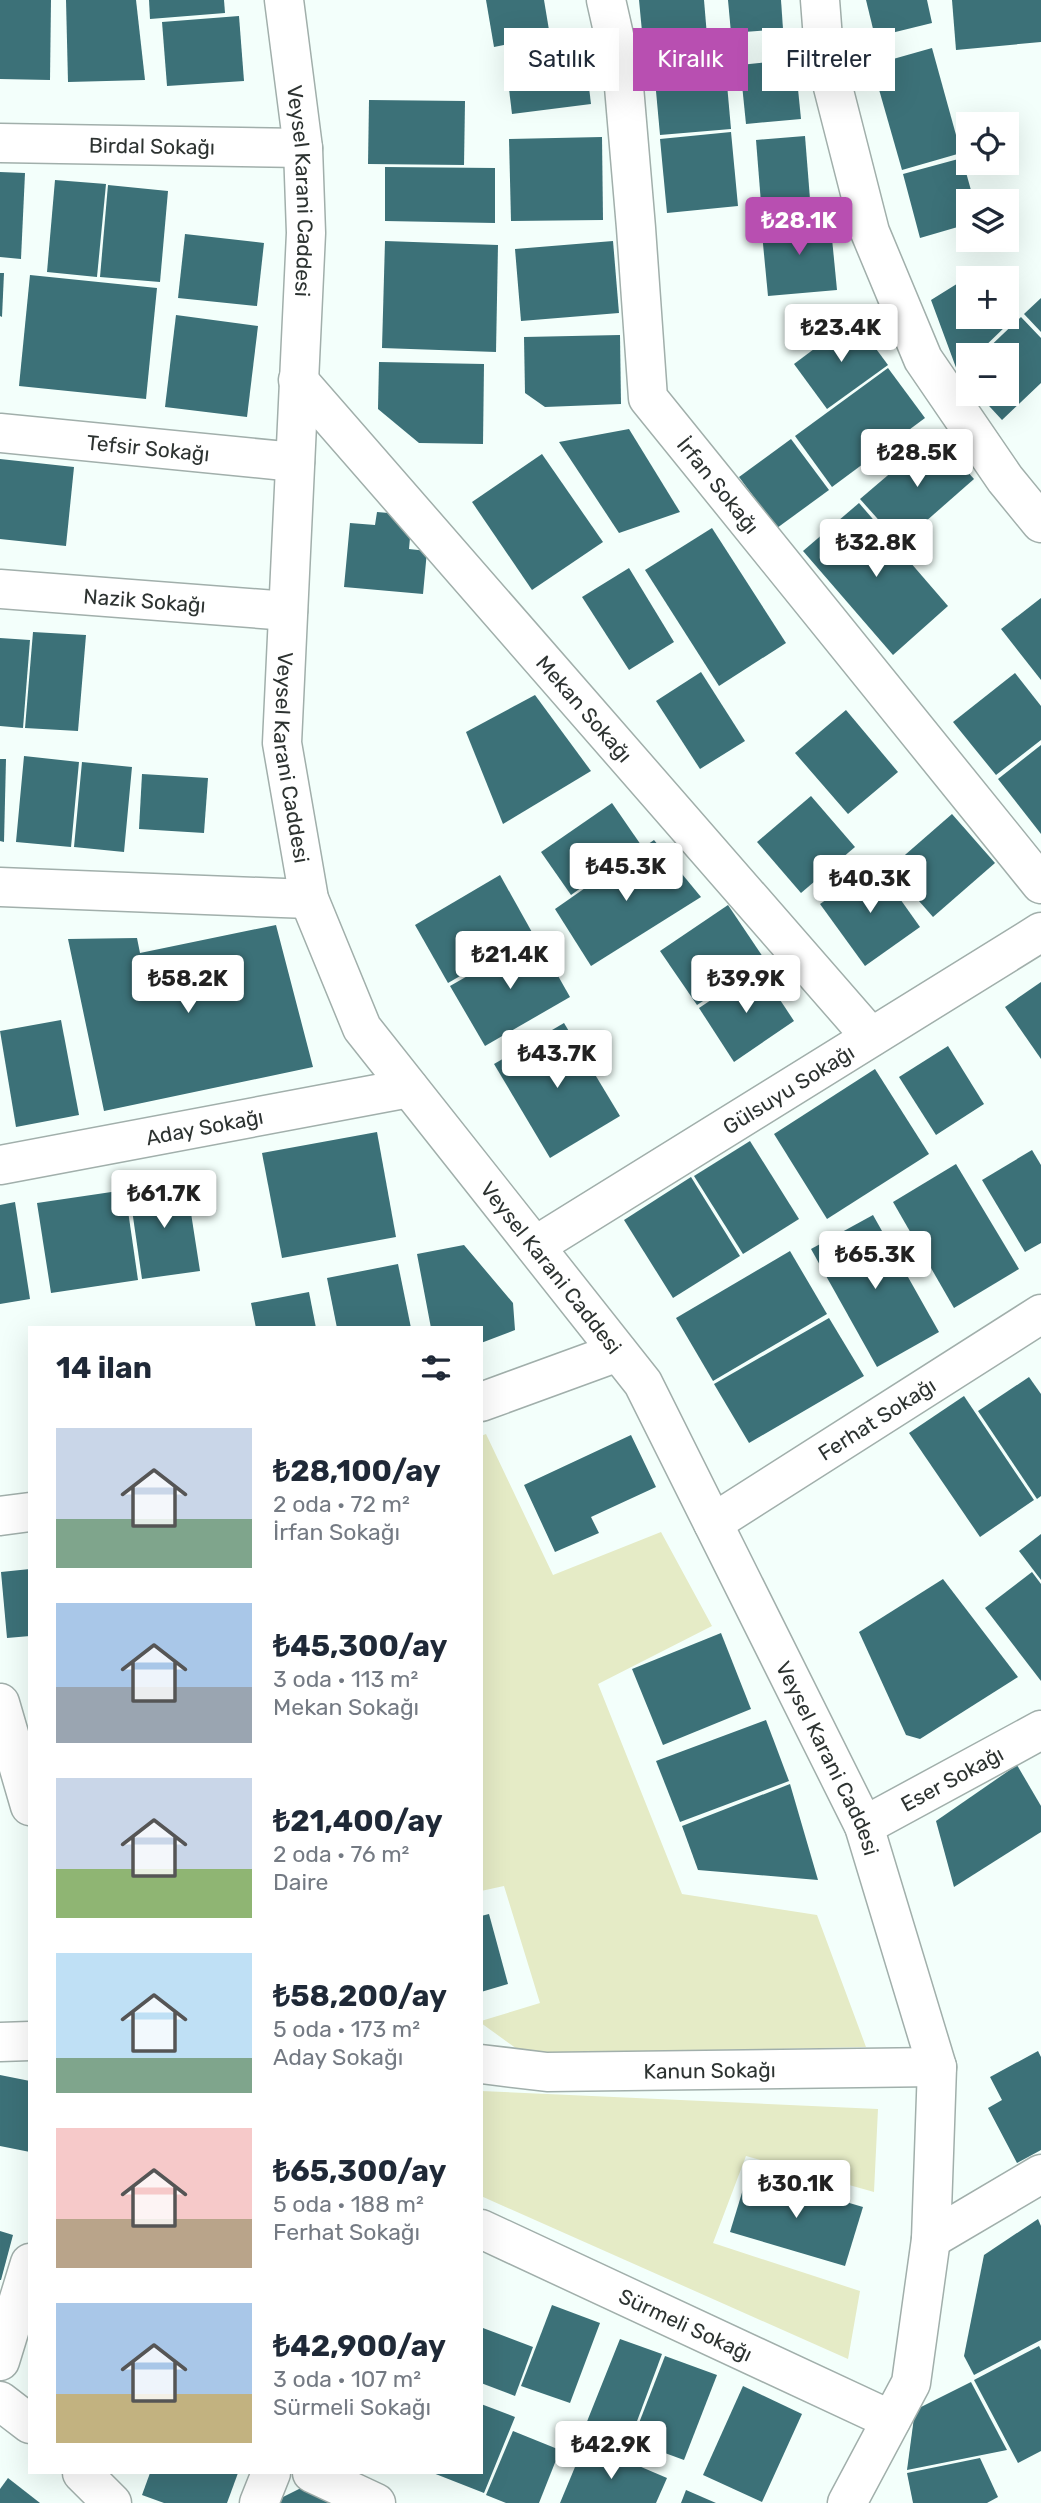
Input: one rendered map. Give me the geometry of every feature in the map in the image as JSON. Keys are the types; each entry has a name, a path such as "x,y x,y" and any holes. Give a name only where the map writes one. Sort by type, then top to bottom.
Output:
{"street":[{"name":"Veysel Karani Caddesi","path":"284,0 303,148 306,233 282,743 309,899 362,1028 643,1383 864,1826 937,2067 931,2239 911,2383 847,2503"},
{"name":"İrfan Sokağı","path":"606,0 622,75 648,398 1041,884"},
{"path":"820,0 824,52 870,232 917,346 1004,479 1041,523"},
{"name":"Birdal Sokağı","path":"0,143 303,148"},
{"name":"Mekan Sokağı","path":"299,380 871,1037"},
{"name":"Tefsir Sokağı","path":"0,433 295,462"},
{"name":"Nazik Sokağı","path":"0,589 288,611"},
{"path":"0,887 309,899"},
{"name":"Gülsuyu Sokağı","path":"535,1246 1041,932"},
{"name":"Aday Sokağı","path":"0,1165 410,1088"},
{"name":"Ferhat Sokağı","path":"713,1523 1041,1314"},
{"path":"483,1401 618,1352"},
{"path":"0,1516 28,1512"},
{"path":"0,1703 28,1799"},
{"name":"Eser Sokağı","path":"864,1826 1041,1732"},
{"path":"0,2042 28,2041"},
{"name":"Kanun Sokağı","path":"483,2064 547,2072 937,2067"},
{"path":"931,2239 1041,2174"},
{"name":"Sürmeli Sokağı","path":"483,2230 891,2420"},
{"path":"0,2361 28,2270"},
{"path":"0,2401 28,2422"},
{"path":"83,2474 112,2503"},
{"path":"259,2503 271,2474"},
{"path":"314,2474 376,2503"}],"green space":[{"path":"486,1434 553,1575 661,1532 712,1626 598,1684 682,1894 817,1915 866,2047 524,2054 483,2024 483,2020 540,2003 504,1886 483,1891 483,1435"},
{"path":"483,2091 878,2109 874,2192 746,2156 713,2243 860,2291 848,2359 483,2197"}],"building":[{"path":"0,0 51,0 50,80 0,79"},
{"path":"66,0 136,0 145,80 68,82"},
{"path":"149,0 224,0 225,13 150,19"},
{"path":"486,0 544,0 549,28 504,28 504,45 494,47"},
{"path":"639,0 704,0 706,28 642,28"},
{"path":"728,0 781,0 783,28 762,28 762,31 748,32 748,28 731,28"},
{"path":"866,0 927,0 932,23 895,32 895,28 873,28"},
{"path":"952,0 1041,0 1041,42 956,50"},
{"path":"239,16 244,81 167,86 162,22"},
{"path":"932,48 956,135 956,154 902,170 879,91 895,91 895,58"},
{"path":"762,63 762,91 798,91 801,119 746,124 743,91 748,91 748,64"},
{"path":"509,91 589,91 591,104 512,114"},
{"path":"656,91 728,91 731,129 660,135"},
{"path":"369,100 465,101 464,165 368,164"},
{"path":"731,132 738,206 667,213 660,139"},
{"path":"805,136 810,199 761,203 756,140"},
{"path":"602,137 603,220 511,221 509,139"},
{"path":"956,160 956,175 967,175 971,189 956,189 956,228 920,238 903,174"},
{"path":"385,167 495,168 495,223 385,221"},
{"path":"0,172 25,173 21,259 0,257"},
{"path":"55,180 106,184 97,277 47,272"},
{"path":"108,185 168,191 160,282 100,277"},
{"path":"830,218 837,290 768,296 761,223"},
{"path":"185,234 264,243 257,306 178,298"},
{"path":"385,241 498,245 496,352 382,348"},
{"path":"613,241 619,313 521,321 515,249"},
{"path":"0,273 4,273 2,317 0,316"},
{"path":"30,275 157,288 146,399 19,386"},
{"path":"956,284 956,329 1003,329 988,343 956,343 956,368 931,300"},
{"path":"1041,298 1041,332 1024,314"},
{"path":"176,315 258,326 247,417 165,407"},
{"path":"1021,317 1041,338 1041,383 1019,404 1019,343 994,343 1008,329 1019,329"},
{"path":"854,319 888,365 827,409 794,364"},
{"path":"620,335 621,404 545,407 525,393 524,337"},
{"path":"379,362 484,364 483,444 419,443 378,409"},
{"path":"888,368 925,418 832,487 795,436"},
{"path":"989,406 1017,406 1002,420"},
{"path":"629,429 680,512 619,533 559,442"},
{"path":"935,435 974,479 900,544 860,499"},
{"path":"791,439 829,490 777,528 739,477"},
{"path":"542,454 603,542 532,590 472,502"},
{"path":"0,459 74,467 66,546 0,539"},
{"path":"859,503 948,606 893,655 803,551"},
{"path":"377,512 412,515 409,549 427,551 423,594 344,587 350,523 375,525"},
{"path":"712,528 786,643 719,686 645,570"},
{"path":"629,568 674,642 629,670 582,597"},
{"path":"1041,598 1041,680 1001,629"},
{"path":"33,632 86,635 78,731 25,728"},
{"path":"0,638 30,640 23,728 0,726"},
{"path":"701,672 745,741 700,769 656,701"},
{"path":"1015,673 1041,706 1041,740 996,775 953,722"},
{"path":"535,695 591,771 503,824 466,732"},
{"path":"846,710 898,772 848,814 795,753"},
{"path":"1041,745 1041,834 998,779"},
{"path":"24,756 79,762 71,847 16,842"},
{"path":"0,759 6,759 4,842 0,841"},
{"path":"82,762 132,767 124,852 74,847"},
{"path":"142,774 208,778 204,833 139,829"},
{"path":"811,796 855,847 801,893 757,842"},
{"path":"612,803 641,845 571,895 541,852"},
{"path":"952,814 995,863 933,917 890,868"},
{"path":"654,840 701,897 591,966 555,909"},
{"path":"876,865 920,927 865,966 820,904"},
{"path":"500,875 533,934 448,983 415,925"},
{"path":"728,905 765,960 697,1005 660,951"},
{"path":"276,925 313,1067 104,1111 68,939 137,938 140,953"},
{"path":"536,937 570,997 485,1046 450,986"},
{"path":"759,968 794,1021 734,1062 699,1008"},
{"path":"1041,982 1041,1059 1005,1007"},
{"path":"61,1020 79,1115 16,1127 0,1031"},
{"path":"564,1023 620,1116 550,1158 494,1064"},
{"path":"948,1046 984,1104 936,1135 899,1077"},
{"path":"875,1069 929,1154 827,1219 774,1134"},
{"path":"377,1132 396,1237 282,1258 262,1153"},
{"path":"750,1141 799,1219 743,1254 694,1176"},
{"path":"1032,1150 1041,1165 1041,1243 1025,1252 982,1180"},
{"path":"956,1164 1019,1269 954,1308 893,1202"},
{"path":"691,1177 740,1256 673,1298 624,1220"},
{"path":"186,1181 200,1271 142,1279 129,1189"},
{"path":"125,1190 138,1280 51,1293 37,1203"},
{"path":"15,1202 30,1299 0,1304 0,1205"},
{"path":"873,1215 939,1332 877,1367 811,1249"},
{"path":"464,1245 513,1303 515,1330 483,1342 483,1326 431,1326 417,1254"},
{"path":"790,1251 827,1314 713,1381 676,1318"},
{"path":"398,1264 411,1326 337,1326 327,1278"},
{"path":"309,1292 316,1326 256,1326 251,1303"},
{"path":"829,1318 864,1376 749,1443 714,1384"},
{"path":"1029,1377 1041,1394 1041,1496 1037,1499 978,1411"},
{"path":"964,1396 1034,1500 980,1537 909,1433"},
{"path":"631,1435 656,1487 591,1517 599,1533 555,1552 524,1485"},
{"path":"1041,1534 1041,1580 1019,1551"},
{"path":"28,1569 28,1636 7,1638 1,1572"},
{"path":"1032,1572 1041,1584 1041,1681 985,1608"},
{"path":"943,1579 1018,1677 920,1739 906,1735 859,1632"},
{"path":"721,1633 751,1709 663,1745 632,1669"},
{"path":"766,1720 789,1781 680,1822 656,1761"},
{"path":"1017,1765 1041,1806 1041,1832 954,1887 936,1821"},
{"path":"790,1784 818,1880 698,1870 682,1826"},
{"path":"489,1914 508,1984 483,1991 483,1916"},
{"path":"1038,2051 1041,2057 1041,2150 1017,2163 988,2108 1002,2100 990,2077"},
{"path":"0,2075 28,2081 28,2152 0,2146"},
{"path":"748,2173 863,2207 845,2266 730,2232"},
{"path":"1038,2219 1041,2226 1041,2340 974,2375 964,2356 984,2255"},
{"path":"0,2231 13,2235 1,2280 0,2280"},
{"path":"552,2305 600,2323 570,2403 521,2386"},
{"path":"483,2328 533,2347 515,2396 483,2384"},
{"path":"620,2339 662,2354 630,2440 586,2424"},
{"path":"1039,2346 1041,2451 1018,2463 974,2380"},
{"path":"665,2356 717,2375 684,2460 632,2441"},
{"path":"971,2382 1007,2450 907,2470 915,2410"},
{"path":"743,2386 802,2414 762,2502 703,2475"},
{"path":"483,2405 515,2417 484,2493 436,2474 483,2474"},
{"path":"513,2431 560,2450 539,2503 506,2503 486,2495"},
{"path":"585,2443 667,2478 656,2503 560,2503"},
{"path":"980,2458 998,2497 987,2503 913,2503 907,2473"},
{"path":"150,2474 238,2474 227,2503 164,2503 142,2495"},
{"path":"8,2478 40,2503 0,2503 0,2489"},
{"path":"305,2486 342,2503 279,2503 281,2498"},
{"path":"686,2490 716,2503 681,2503"}]}
